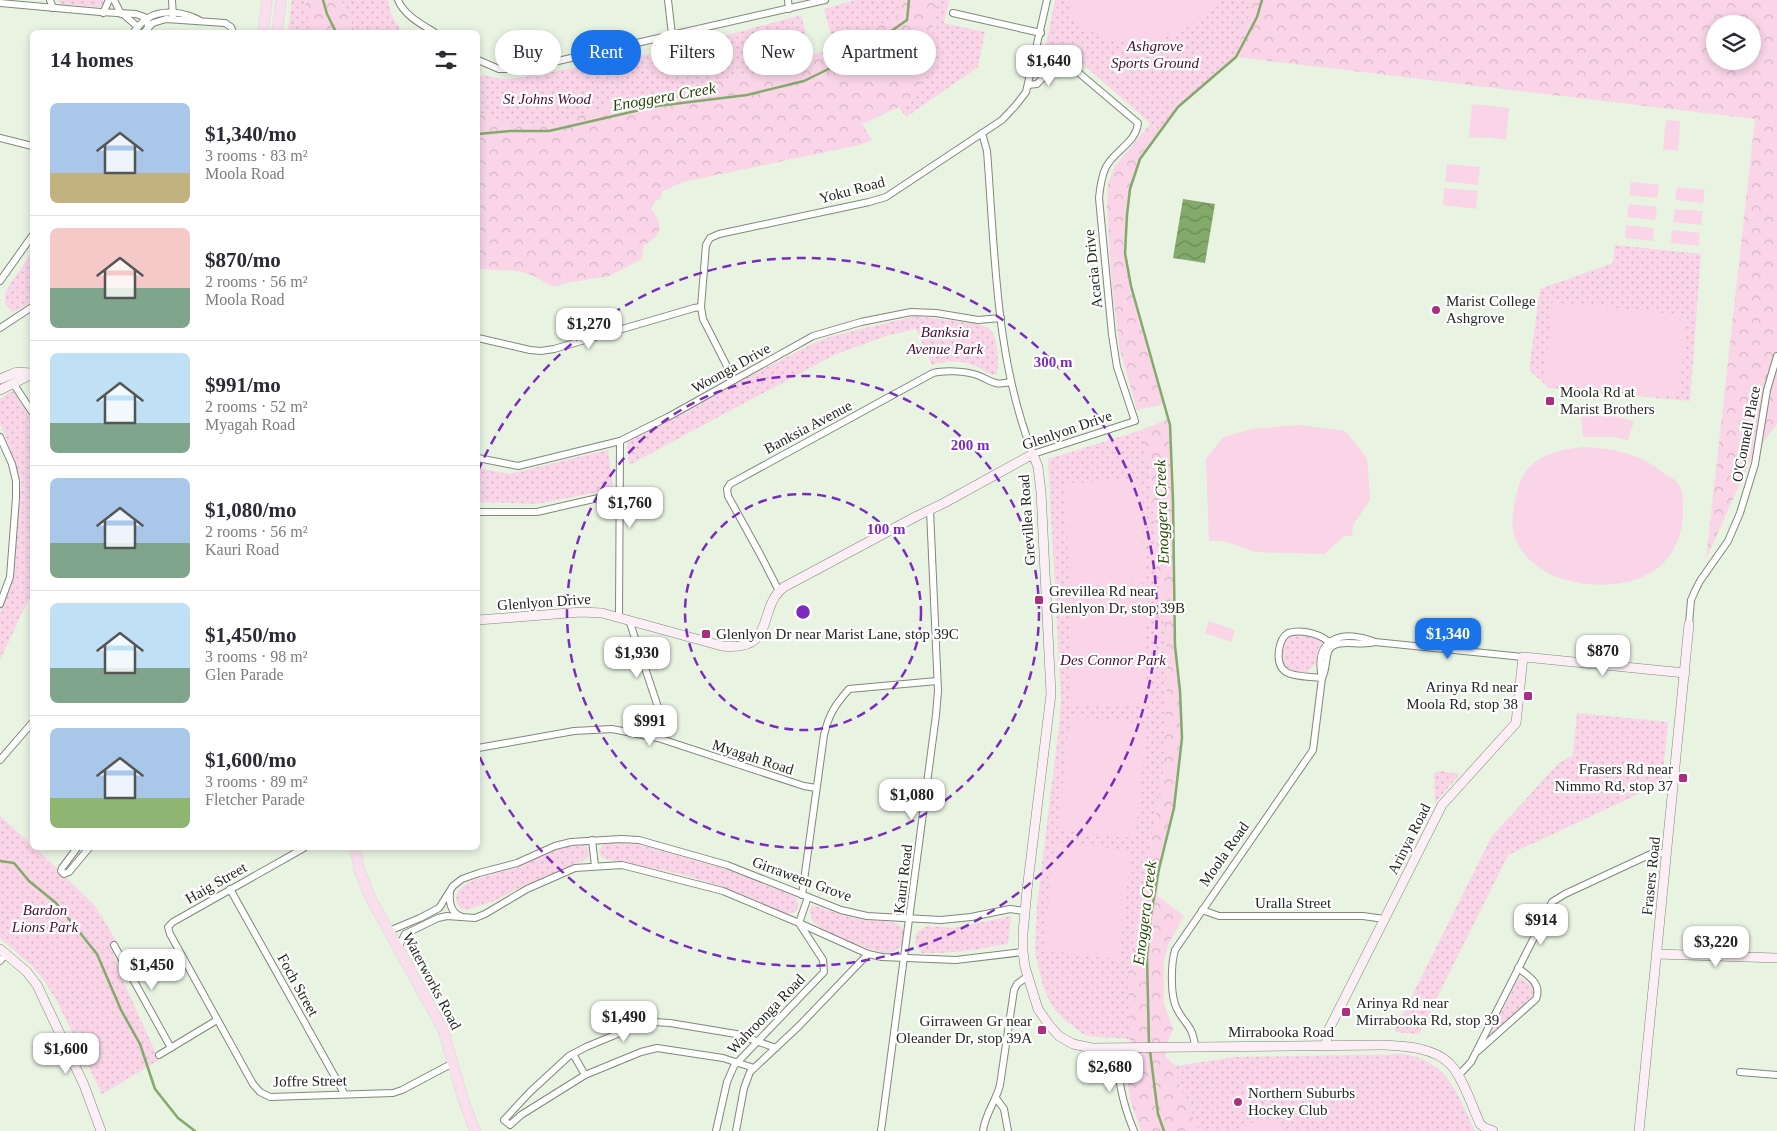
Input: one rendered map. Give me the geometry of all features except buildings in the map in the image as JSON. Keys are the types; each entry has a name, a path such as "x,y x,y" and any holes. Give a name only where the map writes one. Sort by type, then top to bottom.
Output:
{"main road":[{"path":"263,30 267,0"},
{"path":"277,30 281,0"},
{"name":"Waterworks Road","path":"355,850 364,884 440,1022 465,1107 475,1131"}],"street":[{"path":"50,0 53,8"},
{"path":"103,13 109,0"},
{"path":"114,0 122,14 131,19 136,30"},
{"path":"172,0 173,16"},
{"path":"398,0 417,22 431,30"},
{"path":"668,0 671,30"},
{"path":"788,0 789,9"},
{"path":"694,30 825,0"},
{"name":"Yoku Road","path":"734,380 703,318 706,245 710,238 719,234 886,197 1002,120 1022,97 1028,84 1047,0"},
{"path":"0,3 103,13 136,14 147,18"},
{"path":"136,30 147,18 159,13 173,16 191,16 200,20 227,24 232,30"},
{"path":"953,13 1041,33"},
{"path":"136,30 146,30 154,23 173,16"},
{"path":"146,30 147,18"},
{"path":"480,61 492,68 523,68 651,40"},
{"name":"Acacia Drive","path":"1028,84 1037,84 1056,64 1066,62 1138,123 1135,135 1106,166 1101,179 1099,198 1112,335 1117,367 1135,421"},
{"name":"Grevillea Road","path":"982,133 987,151 1000,318 1006,359 1011,382 1038,467 1040,487 1051,694 1024,911"},
{"path":"0,138 30,146"},
{"path":"0,281 30,239"},
{"path":"480,338 541,351 554,350 702,307"},
{"path":"0,328 30,308"},
{"name":"Woonga Drive","path":"480,458 518,466 620,441 668,417 813,336 860,322 911,312 936,313 978,320 1000,318"},
{"name":"O'Connell Place","path":"1689,624 1692,600 1700,580 1728,542 1740,512 1755,464 1767,390 1777,356"},
{"name":"Banksia Avenue","path":"779,591 728,496 727,489 730,484 933,373 942,370 976,375 994,384 1011,382"},
{"path":"1,386 12,378 30,374"},
{"path":"12,378 30,409"},
{"name":"Glenlyon Drive","path":"480,620 581,612 602,613 722,646 743,645 754,640 762,632 772,603 779,591 788,585 1033,454 1135,421"},
{"path":"0,437 12,464 16,481 10,577 0,604"},
{"path":"618,616 620,441"},
{"path":"480,512 537,512 620,493"},
{"name":"Kauri Road","path":"882,1131 936,715 937,681 930,510"},
{"path":"629,620 662,719 658,738"},
{"name":"Frasers Road","path":"1639,1131 1689,624"},
{"path":"1322,678 1289,674 1282,670 1279,662 1281,641 1288,633 1300,632 1318,635 1331,644 1337,638 1343,637 1367,639 1376,642 1685,672"},
{"name":"Moola Road","path":"1195,1047 1193,1032 1175,1005 1172,962 1179,943 1314,748 1322,678 1320,667 1323,652 1331,644"},
{"name":"Arinya Road","path":"1326,1046 1328,1031 1443,804 1514,727 1518,716 1523,656"},
{"path":"799,923 805,896 816,788 824,735 828,718 834,705 850,689 937,681"},
{"path":"0,760 30,725"},
{"name":"Myagah Road","path":"480,748 574,731 612,728 658,738 804,786 816,788"},
{"path":"592,840 595,866"},
{"name":"Girraween Grove","path":"398,948 404,935 442,906 454,886 460,880 513,864 555,846 592,840 639,840 727,865 841,910 867,916 941,920 971,917 1010,909 1024,911"},
{"path":"76,850 62,868 61,871 64,874 69,872 87,850"},
{"name":"Haig Street","path":"168,927 173,922 300,850"},
{"path":"1458,1076 1470,1064 1548,908 1554,900 1651,854 1667,853"},
{"name":"Girraween Grove","path":"389,930 443,916 475,918 527,889 575,868 622,865 723,891 868,954 956,960 1023,952"},
{"path":"454,886 450,896 451,907 455,913 464,917"},
{"name":"Foch Street","path":"230,889 344,1093"},
{"name":"Uralla Street","path":"1202,910 1219,916 1363,916 1384,919"},
{"path":"1024,911 1023,952 1025,967 1038,1008 1059,1036 1073,1044 1092,1048 1116,1048 1120,1094 1134,1131"},
{"name":"Wahroonga Road","path":"716,1131 727,1082 737,1062 824,970 823,960 799,923"},
{"name":"Joffre Street","path":"168,927 170,934 253,1084 260,1092 270,1096 397,1092 453,1063"},
{"path":"114,944 171,1048"},
{"name":"Wahroonga Road","path":"736,1131 745,1084 754,1068 868,954"},
{"path":"1657,954 1777,958"},
{"path":"2,955 30,975 40,990 84,1085 100,1131"},
{"path":"1475,1054 1536,999 1538,993 1536,983 1518,968"},
{"path":"983,1131 987,1115 996,1098 1001,1078 1014,990 1028,976"},
{"path":"159,1055 218,1020"},
{"path":"754,1068 737,1062 657,1048 640,1052 585,1075 517,1118 510,1125 504,1120 520,1102 573,1054 639,1025 654,1022 736,1034 776,1048"},
{"name":"Mirrabooka Road","path":"1116,1048 1382,1045 1422,1050 1439,1056 1451,1065 1480,1124 1492,1131"},
{"path":"573,1054 585,1075"},
{"path":"1740,1072 1777,1075"},
{"path":"996,1098 1004,1109 1008,1131"},
{"path":"520,1102 526,1107 533,1108"}],"green space":[{"path":"57,0 106,0 104,5 99,7 61,4"},
{"path":"292,0 305,0 311,30 288,30"},
{"path":"305,0 341,0 354,30 311,30"},
{"path":"341,0 388,0 391,14 401,30 354,30"},
{"name":"St Johns Wood","path":"855,0 901,0 900,14 872,30 830,30 824,9"},
{"path":"901,0 937,0 933,30 871,30 899,14"},
{"path":"937,0 949,0 944,23 985,32 978,67 906,117 899,107 917,96 923,75 936,75 936,30 933,30"},
{"name":"Ashgrove Sports Ground","path":"1055,0 1251,0 1236,57 1178,107 1160,132 1075,57 1064,54 1042,66"},
{"path":"1067,0 1217,0 1206,13 1176,33 1140,42 1122,42 1105,38 1081,24 1074,18"},
{"path":"1251,0 1777,0 1777,424 1751,459 1706,559 1755,119 1236,57"},
{"name":"St Johns Wood","path":"801,15 805,30 746,30"},
{"name":"St Johns Wood","path":"743,31 743,75 752,75 707,82 625,101 550,125 509,124 480,115 480,76 484,75 502,79 534,75 561,75 561,70 571,68 571,75 641,75 641,56 651,54 651,75 733,75 733,34"},
{"name":"St Johns Wood","path":"823,52 823,55 813,58 813,54"},
{"path":"823,55 823,75 923,75 917,96 899,107 862,124 872,140 859,145 683,182 663,191 660,199 656,200 651,209 658,220 660,229 655,237 644,245 642,259 609,276 551,286 534,276 519,271 480,269 480,115 509,124 550,125 625,101 707,82 752,75 813,75 813,59"},
{"path":"1472,104 1509,108 1506,140 1469,137"},
{"path":"1666,120 1680,121 1678,151 1663,149"},
{"path":"1150,124 1160,132 1140,159 1130,189 1125,253 1131,286 1164,404 1137,410 1120,350 1112,287 1107,205 1108,183 1115,166"},
{"path":"1447,164 1480,167 1478,185 1445,181"},
{"path":"1631,182 1659,185 1657,198 1629,195"},
{"path":"1677,187 1705,190 1703,203 1675,200"},
{"path":"1444,188 1478,191 1476,209 1443,205"},
{"path":"1629,204 1657,207 1655,220 1627,217"},
{"path":"1675,209 1703,211 1701,225 1673,222"},
{"path":"1626,225 1654,228 1653,241 1625,238"},
{"path":"1672,230 1700,233 1699,246 1671,243"},
{"path":"1615,245 1701,254 1690,401 1549,388 1529,370 1540,289 1613,263"},
{"path":"30,255 30,303 13,312 5,304 5,294"},
{"path":"1552,302 1687,315 1679,397 1544,384"},
{"name":"Banksia Avenue Park","path":"916,316 978,324 989,329 994,336 997,347 998,366 996,375 961,362 943,362 932,365 916,329 889,335 834,355 629,465 627,439 816,342 832,336"},
{"path":"11,391 14,392 30,418 30,599 0,660 0,613 13,581 21,480 0,423 0,399"},
{"path":"1581,414 1606,414 1634,421 1628,440 1613,437 1583,437"},
{"path":"1168,419 1173,501 1175,646 1180,691 1182,738 1174,808 1159,869 1158,896 1184,916 1169,943 1164,960 1164,1005 1173,1029 1165,1056 1176,1066 1178,1081 1199,1131 1141,1131 1130,1100 1127,1075 1130,1059 1128,973 1163,773 1168,661 1149,466 1142,430"},
{"path":"1299,425 1345,431 1367,458 1370,500 1353,525 1352,536 1344,536 1325,554 1255,552 1224,541 1209,541 1206,459 1223,437 1253,429"},
{"name":"Des Connor Park","path":"1142,430 1149,466 1168,661 1163,773 1128,973 1130,1039 1086,1036 1066,1021 1054,1009 1044,990 1035,953 1037,905 1061,698 1048,459"},
{"path":"1583,447 1626,453 1654,466 1678,483 1683,499 1683,520 1676,544 1664,563 1644,576 1616,584 1599,585 1566,580 1536,566 1516,540 1513,524 1514,507 1517,490 1527,470 1545,456"},
{"path":"608,450 613,489 537,504 480,502 480,468 509,474"},
{"path":"1142,481 1144,583 1069,585 1066,483"},
{"path":"1144,595 1147,705 1071,706 1069,596"},
{"path":"1209,621 1235,630 1231,642 1205,633"},
{"path":"1294,635 1312,637 1322,643 1318,661 1307,672 1292,671 1284,665 1282,656 1284,643"},
{"path":"1577,713 1668,722 1662,783 1508,855 1419,1034 1394,1032 1492,836 1558,764 1573,755"},
{"path":"1070,716 1147,724 1135,838 1058,830"},
{"path":"1435,772 1460,774 1435,803 1434,775"},
{"name":"Bardon Lions Park","path":"0,816 30,843 30,850 38,850 96,907 117,942 111,947 124,983 159,1060 102,1094 57,1001 43,979 30,964 0,938"},
{"path":"1055,842 1131,851 1119,959 1043,950"},
{"path":"603,844 637,844 726,869 796,896 798,903 797,911 788,914 720,886 681,874 602,858 599,852"},
{"path":"584,845 588,851 588,857 580,863 576,863 517,889 492,902 465,910 460,908 457,903 457,895 461,888 469,882 518,867 555,850"},
{"path":"815,906 860,919 888,921 897,924 903,929 905,938 896,950 885,953 859,945 822,929 813,921 811,916 811,907"},
{"path":"1011,916 1008,944 965,951 922,953 915,944 918,931 927,926 953,928"},
{"path":"1521,978 1532,986 1534,992 1532,998 1489,1037 1518,979"},
{"path":"1404,1054 1426,1061 1440,1070 1458,1095 1475,1131 1199,1131 1178,1081 1176,1066 1235,1057"},
{"path":"1278,1119 1280,1131 1244,1131 1243,1124"}],"water":[{"path":"1183,199 1215,204 1205,263 1173,258"}],"waterway":[{"name":"Enoggera Creek","path":"323,0 335,30"},
{"name":"Enoggera Creek","path":"480,134 510,131 549,131 657,106 747,95 804,81 857,55 907,20 909,0"},
{"name":"Enoggera Creek","path":"1149,1045 1147,957 1151,915 1159,869 1174,808 1182,738 1180,691 1175,646 1170,425 1131,286 1125,253 1127,215 1130,189 1140,159 1178,107 1236,57 1257,17 1262,0"},
{"path":"0,861 14,863 29,881 56,903 97,954 121,1010 140,1044 155,1089 178,1118 195,1131"},
{"name":"Enoggera Creek","path":"1150,1051 1158,1114 1164,1131"}],"place":[{"name":"Marist College Ashgrove","path":"1436,310"},
{"name":"Moola Rd at Marist Brothers","path":"1550,401"},
{"name":"Grevillea Rd near Glenlyon Dr, stop 39B","path":"1039,600"},
{"name":"Glenlyon Dr near Marist Lane, stop 39C","path":"706,634"},
{"name":"Arinya Rd near Moola Rd, stop 38","path":"1528,696"},
{"name":"Frasers Rd near Nimmo Rd, stop 37","path":"1683,778"},
{"name":"Arinya Rd near Mirrabooka Rd, stop 39","path":"1346,1012"},
{"name":"Girraween Gr near Oleander Dr, stop 39A","path":"1042,1030"},
{"name":"Northern Suburbs Hockey Club","path":"1238,1102"}]}
